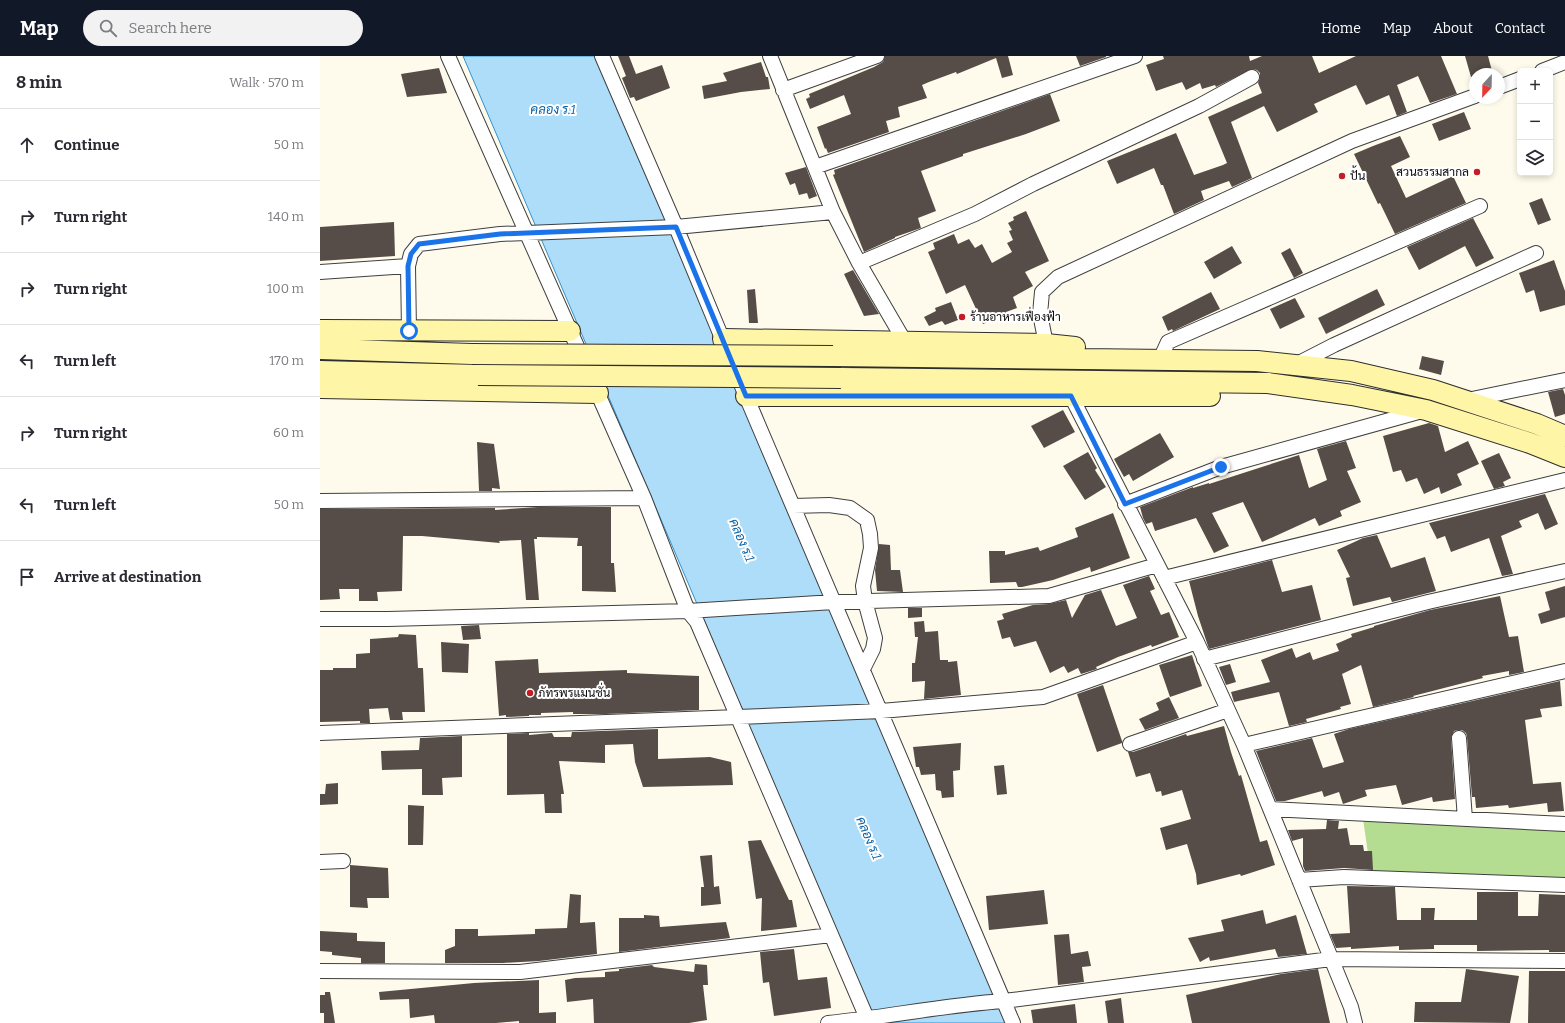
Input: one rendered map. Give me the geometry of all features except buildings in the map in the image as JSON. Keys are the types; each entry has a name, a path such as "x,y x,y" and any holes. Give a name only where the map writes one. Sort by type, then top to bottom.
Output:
{"main road":[{"path":"320,330 570,331"},
{"path":"723,339 1046,344 1257,361 1351,371 1433,390 1537,424 1565,436"},
{"path":"320,349 472,354 833,356 1257,361"},
{"path":"320,371 478,375 1268,383 1352,395 1426,410 1530,443 1565,457"},
{"path":"320,388 598,394"},
{"path":"746,396 1352,395"}],"street":[{"path":"448,56 644,498 688,611 697,622 744,717 831,935 868,1021"},
{"path":"602,56 863,669 874,711 1013,1023"},
{"path":"770,56 833,212 859,263 905,342"},
{"path":"783,90 877,56"},
{"path":"815,168 1135,56"},
{"path":"1550,68 1565,62"},
{"path":"859,263 975,214 1033,184 1199,106 1252,77"},
{"path":"1505,85 1517,80"},
{"path":"1046,344 1040,314 1042,292 1058,277 1352,142 1469,98"},
{"path":"1163,353 1168,342 1480,206"},
{"path":"409,331 408,266 411,254 419,244 500,234 676,227 833,212"},
{"path":"1294,365 1334,344 1536,252"},
{"path":"320,272 408,266"},
{"path":"1465,401 1565,380"},
{"path":"1071,396 1197,642 1244,745 1351,1007 1355,1023"},
{"path":"1125,504 1221,467 1426,410"},
{"path":"1164,578 1565,480"},
{"path":"320,502 644,498"},
{"path":"793,506 829,505 850,508 867,520 871,548 863,586 865,601 875,638 873,649 863,669"},
{"path":"320,619 388,619 688,611 834,602 1049,596 1157,565"},
{"path":"1204,659 1428,602 1565,571"},
{"path":"320,733 874,711 1043,697 1197,642"},
{"path":"1244,745 1565,671"},
{"path":"1130,744 1228,710"},
{"path":"1459,738 1465,819"},
{"path":"1270,810 1565,824"},
{"path":"320,862 343,861"},
{"path":"1299,880 1344,877 1565,885"},
{"path":"320,971 520,972 831,935"},
{"path":"828,1023 868,1021 884,1015 978,1002 1004,1001 1331,959 1565,961"}],"green space":[{"path":"1363,819 1565,829 1565,890 1371,874"}],"water":[{"name":"คลอง ร.1","path":"463,56 599,56 1009,1023 876,1023"}],"place":[{"name":"สวนธรรมสากล","path":"1477,172"},
{"name":"ปั้น","path":"1342,176"},
{"name":"ร้านอาหารเฟื่องฟ้า","path":"962,317"},
{"name":"ภัทรพรแมนชั่น","path":"530,693"}],"route":[{"path":"409,331 408,266 411,254 419,244 500,234 676,227 746,396 1071,396 1125,504 1221,467"}]}
